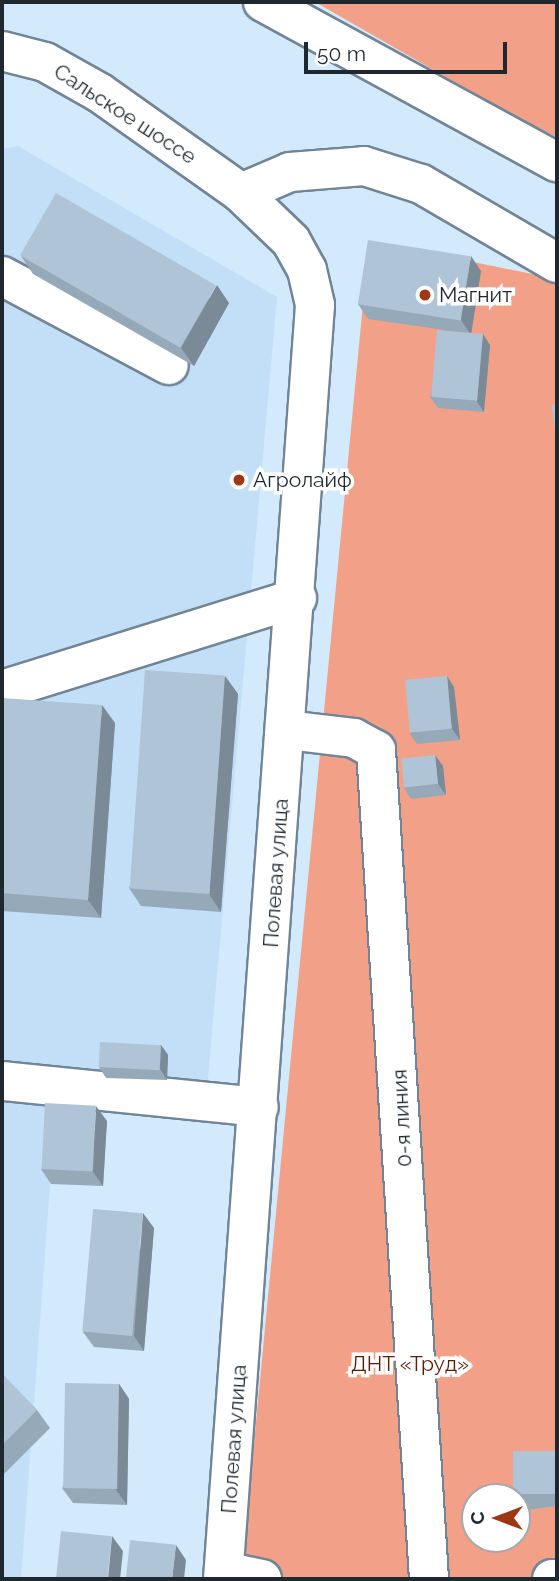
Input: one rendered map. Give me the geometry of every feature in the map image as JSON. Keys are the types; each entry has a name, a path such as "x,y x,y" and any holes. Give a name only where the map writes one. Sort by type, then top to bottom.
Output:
{"main road":[{"path":"264,2 557,162"},
{"name":"Сальское шоссе","path":"2,51 45,62 100,93 241,193"},
{"path":"241,193 290,172 364,166 421,184 557,262"},
{"name":"Полевая улица","path":"223,1575 297,598 315,305 307,270 291,241 241,193"},
{"path":"2,276 169,365"},
{"path":"2,690 297,598"},
{"name":"0-я линия","path":"287,730 354,738 376,750 429,1579"},
{"path":"3,1080 259,1107"},
{"path":"223,1575 262,1579"}],"shaded area":[{"path":"18,146 277,297 207,1089 55,1118 21,1579 2,1579 2,149"}],"green space":[{"path":"315,2 557,2 557,137 528,124"},
{"name":"ДНТ «Труд»","path":"369,241 557,279 557,1579 241,1579"}],"building":[{"path":"56,193 216,286 180,348 20,255"},
{"name":"Магнит","path":"368,240 471,256 461,320 358,304"},
{"path":"437,330 483,334 477,401 431,397"},
{"path":"557,404 557,452 552,405"},
{"path":"145,670 225,676 210,894 130,888"},
{"path":"447,676 452,729 410,732 405,680"},
{"path":"2,698 102,705 88,900 2,893"},
{"path":"435,755 438,784 404,787 401,759"},
{"path":"100,1042 161,1045 160,1070 99,1067"},
{"path":"45,1103 96,1106 92,1172 42,1169"},
{"path":"93,1209 143,1213 132,1336 82,1332"},
{"path":"2,1374 37,1410 2,1445"},
{"path":"65,1383 119,1384 117,1489 63,1488"},
{"path":"513,1451 557,1451 557,1494 531,1494 531,1483 513,1483"},
{"path":"61,1531 112,1536 107,1579 56,1579"},
{"path":"130,1540 176,1545 172,1579 126,1579"}],"place":[{"name":"Магнит","path":"425,295"},
{"name":"Агролайф","path":"239,480"}]}
